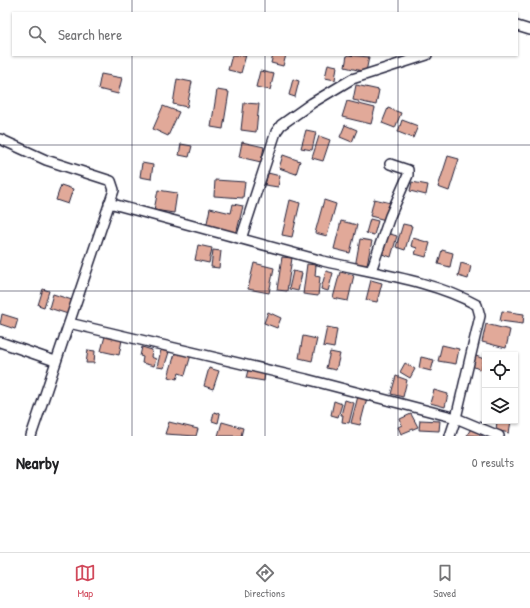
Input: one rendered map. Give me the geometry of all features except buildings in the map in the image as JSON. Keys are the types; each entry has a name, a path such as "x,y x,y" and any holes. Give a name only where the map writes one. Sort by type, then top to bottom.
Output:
{"street":[{"path":"518,26 530,30"},
{"path":"241,239 276,132 281,125 312,103 352,79 424,56"},
{"path":"0,139 46,160 111,180 114,190 31,436"},
{"path":"371,271 390,216 408,175 408,170 390,164"},
{"path":"109,203 241,239 371,271 463,297 477,305 480,316 456,418 450,436"},
{"path":"69,323 306,379 456,418 499,436"},
{"path":"0,342 56,361"}]}
